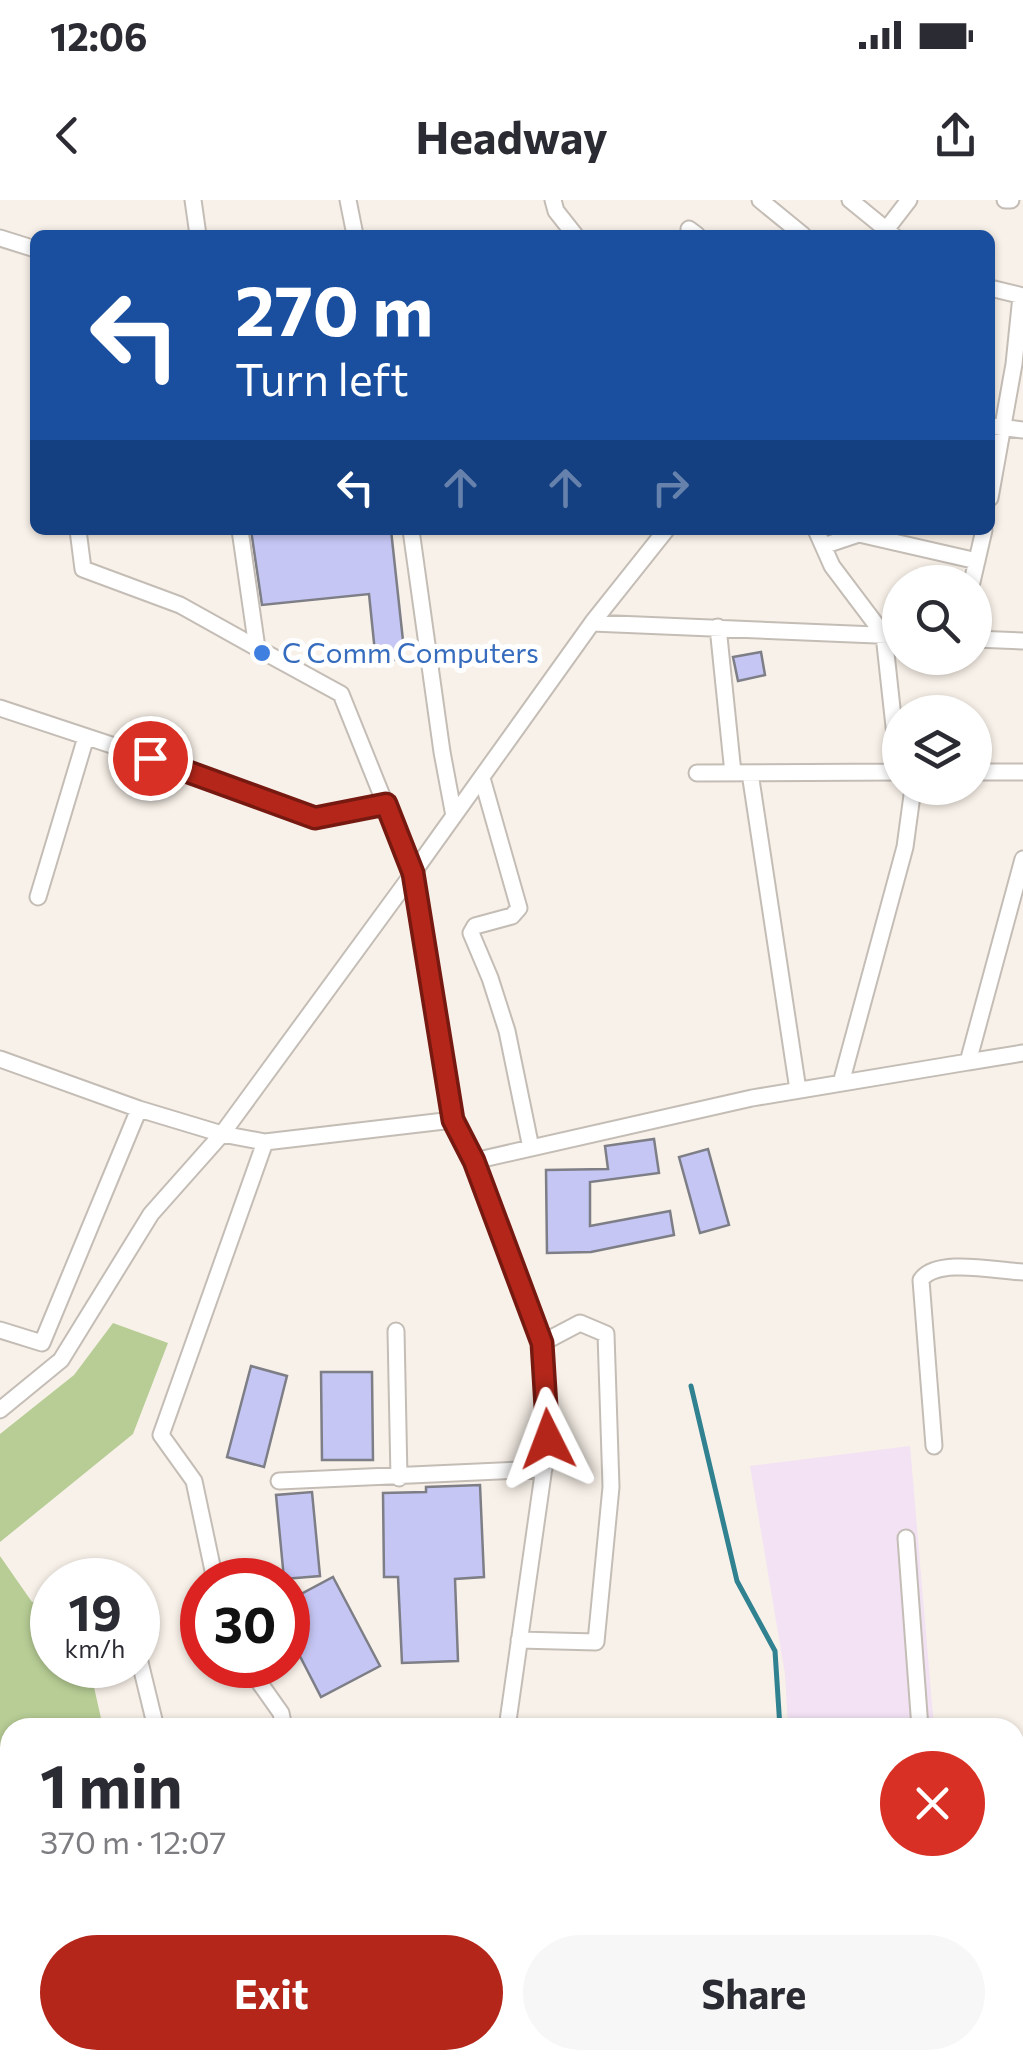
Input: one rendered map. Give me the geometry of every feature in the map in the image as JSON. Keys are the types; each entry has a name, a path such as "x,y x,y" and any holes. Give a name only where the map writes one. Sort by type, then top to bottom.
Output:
{"street":[{"path":"193,200 197,230"},
{"path":"348,200 354,230"},
{"path":"553,200 556,211 571,230"},
{"path":"760,200 797,230"},
{"path":"850,200 884,230"},
{"path":"889,230 909,200"},
{"path":"0,238 30,248"},
{"path":"995,289 1022,296 1019,364 997,427 1023,430"},
{"path":"79,535 83,569 180,604 341,694 413,873 453,1120 474,1161 542,1343 548,1439 508,1718"},
{"path":"241,535 257,648"},
{"path":"411,535 454,816"},
{"path":"0,1410 61,1360 151,1214 222,1134 592,623 662,535"},
{"path":"849,535 819,538 832,566 882,624"},
{"path":"863,535 977,561"},
{"path":"916,550 918,535"},
{"path":"976,565 983,535"},
{"path":"592,623 882,635"},
{"path":"718,627 798,1090"},
{"path":"992,640 1023,641"},
{"path":"0,708 315,818 386,804"},
{"path":"38,897 86,737"},
{"path":"698,773 882,772"},
{"path":"992,772 1023,772"},
{"path":"482,778 519,908 512,916 475,926 471,933 507,1032 530,1148"},
{"path":"841,1083 905,847 911,805"},
{"path":"968,1062 1023,860"},
{"path":"474,1161 798,1090 1023,1053"},
{"path":"0,1059 139,1109 222,1134 265,1142 453,1120"},
{"path":"0,1330 42,1343 139,1109"},
{"path":"210,1558 194,1482 161,1435 265,1142"},
{"path":"934,1446 921,1280 940,1266 1023,1272"},
{"path":"519,1640 596,1642 610,1487 606,1334 580,1323 542,1343"},
{"path":"396,1331 398,1478"},
{"path":"279,1481 544,1469"},
{"path":"906,1538 919,1718"},
{"path":"146,1688 154,1718"},
{"path":"263,1688 282,1718"}],"shaded area":[{"path":"910,1446 933,1718 787,1718 785,1674 750,1466"}],"green space":[{"path":"113,1323 168,1343 133,1434 0,1542 0,1434 74,1375"},
{"path":"0,1556 30,1599 30,1688 94,1688 101,1718 0,1718"}],"building":[{"path":"252,535 392,535 405,659 376,662 369,594 262,605"},
{"path":"761,652 765,675 738,681 733,657"},
{"path":"654,1139 659,1173 590,1182 590,1226 670,1211 674,1235 591,1252 547,1253 546,1170 608,1169 605,1146"},
{"path":"708,1149 729,1225 700,1233 679,1157"},
{"path":"251,1366 287,1376 264,1467 227,1457"},
{"path":"321,1372 372,1372 373,1460 322,1460"},
{"path":"480,1485 484,1577 455,1579 458,1661 402,1663 398,1577 384,1577 383,1493"},
{"path":"312,1492 320,1576 310,1577 310,1558 282,1558 276,1495"},
{"path":"333,1577 380,1666 321,1697 310,1676 310,1589"}],"waterway":[{"path":"691,1386 737,1581 775,1651 779,1718"}],"place":[{"name":"C Comm Computers","path":"262,653"}],"route":[{"path":"150,758 315,818 386,804 413,873 453,1120 474,1161 542,1343 548,1439"}]}
